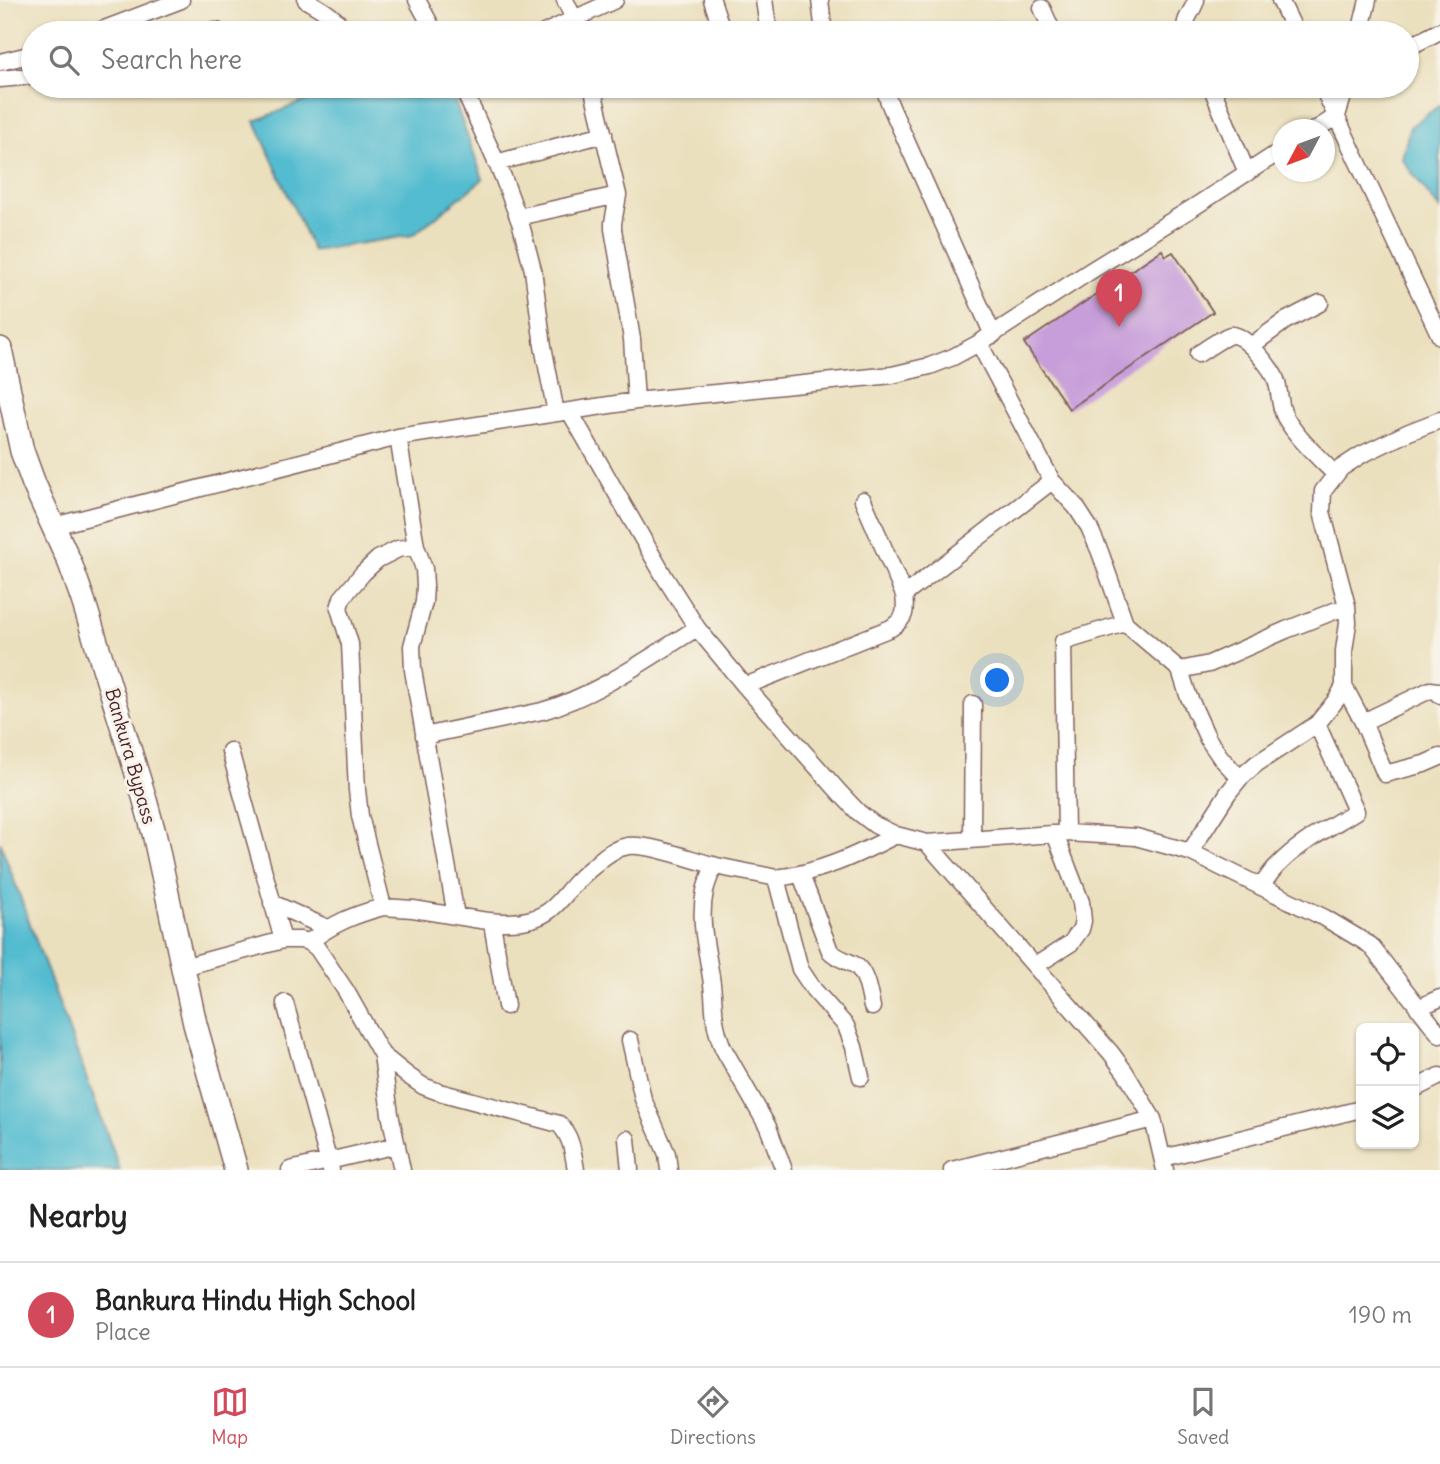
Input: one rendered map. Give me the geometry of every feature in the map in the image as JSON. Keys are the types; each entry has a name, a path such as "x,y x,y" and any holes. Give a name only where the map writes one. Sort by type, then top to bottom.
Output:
{"highway":[{"name":"Bankura Bypass","path":"0,349 23,451 34,484 83,600 143,793 195,1024 236,1170"}],"street":[{"path":"126,21 181,0"},
{"path":"306,0 337,21"},
{"path":"416,0 428,21"},
{"path":"565,0 574,19"},
{"path":"712,0 719,21"},
{"path":"764,0 767,21"},
{"path":"820,0 823,21"},
{"path":"1186,21 1196,0"},
{"path":"1280,0 1290,21"},
{"path":"1363,21 1368,0"},
{"path":"570,21 605,2"},
{"path":"1042,8 1048,21"},
{"path":"1419,42 1440,31"},
{"path":"0,62 21,57"},
{"path":"0,79 21,77"},
{"path":"467,98 518,217 533,270 543,346 563,412 697,628 858,812 896,835 927,843 1061,833 1136,837 1189,852 1325,918 1370,945 1440,1035"},
{"path":"595,98 618,195 612,223 632,339 636,401"},
{"path":"887,98 986,339 1052,481 1076,507 1089,527 1125,623 1180,670 1208,739 1240,778"},
{"path":"1216,98 1247,173"},
{"path":"1328,98 1437,318 1440,336"},
{"path":"1332,119 1337,116 1342,98"},
{"path":"496,163 604,134"},
{"path":"54,526 398,437 636,401 892,375 953,357 986,339 1272,157"},
{"path":"518,217 618,195"},
{"path":"1251,346 1285,321 1320,303"},
{"path":"1198,354 1231,335 1251,346 1274,375 1280,405 1290,425 1335,474"},
{"path":"1440,420 1382,444 1341,468 1323,491 1322,512 1347,606 1348,623 1343,651 1344,686 1385,774 1440,757"},
{"path":"398,437 416,546 424,569 424,602 412,646 412,657 457,916"},
{"path":"904,595 1052,481"},
{"path":"745,686 891,628 904,617 904,595 863,500"},
{"path":"383,907 360,816 350,644 339,608 342,598 378,559 398,549 416,546"},
{"path":"1180,670 1209,664 1347,606"},
{"path":"1035,966 1071,943 1083,921 1081,902 1061,833 1063,642 1125,623"},
{"path":"424,736 560,706 610,681 697,628"},
{"path":"1189,852 1240,778 1256,764 1317,724 1344,686"},
{"path":"1363,722 1430,690 1438,691 1440,695"},
{"path":"972,840 974,704"},
{"path":"1261,887 1288,855 1316,834 1356,811 1317,724"},
{"path":"230,751 283,940"},
{"path":"309,942 327,928 359,913 383,907 413,909 492,923 528,920 548,912 608,853 629,846 776,878 800,875 849,858 896,835"},
{"path":"927,843 1111,1053 1153,1119 1164,1164 1356,1110"},
{"path":"714,865 705,889 703,905 714,1021 723,1048 768,1127 784,1170"},
{"path":"800,875 830,951 840,960 860,970 872,1007"},
{"path":"776,878 800,969 814,990 846,1026 861,1077"},
{"path":"272,903 327,928"},
{"path":"492,923 506,1006"},
{"path":"183,967 283,940 309,942 317,948 346,991 382,1055 390,1114 402,1170"},
{"path":"1418,1007 1440,998"},
{"path":"285,1003 329,1166"},
{"path":"629,1040 643,1099 667,1154 669,1170"},
{"path":"382,1055 423,1086 559,1124 571,1141 576,1170"},
{"path":"1419,1086 1440,1076"},
{"path":"952,1170 1153,1119"},
{"path":"627,1139 630,1170"},
{"path":"289,1170 329,1166 397,1145"}],"water":[{"path":"312,98 453,98 483,179 413,235 313,251 255,121"},
{"path":"1440,105 1440,210 1402,159 1410,127"},
{"path":"0,842 120,1170 0,1170"}],"building":[{"path":"1162,250 1166,256 1173,252 1213,312 1069,409 1024,343"}],"place":[{"name":"Bankura Hindu High School","path":"1119,327"}]}
